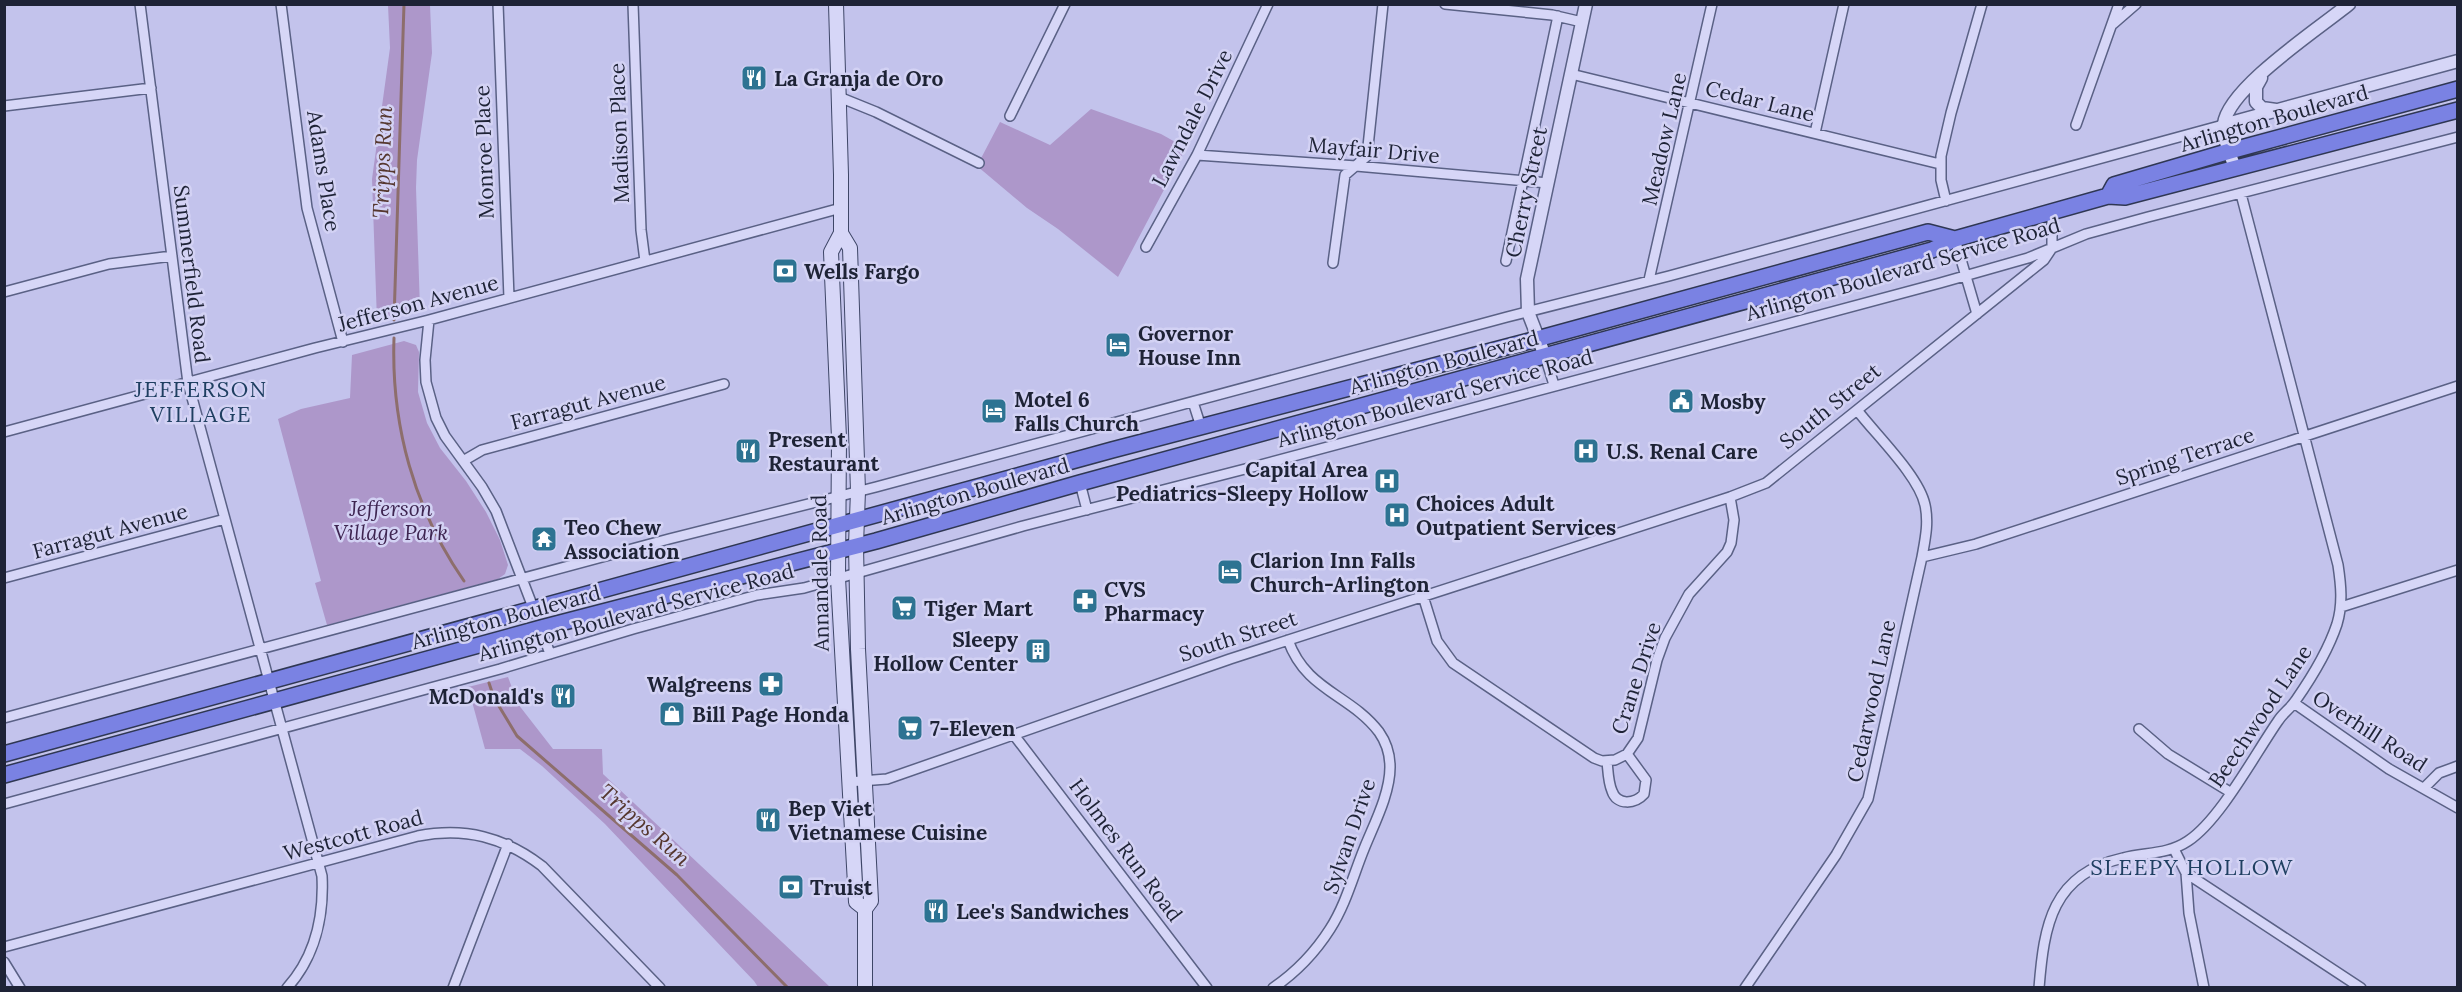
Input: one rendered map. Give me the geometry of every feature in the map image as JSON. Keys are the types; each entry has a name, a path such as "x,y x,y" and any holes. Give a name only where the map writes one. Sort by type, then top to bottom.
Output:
{"highway":[{"name":"Arlington Boulevard","path":"2108,196 2115,185 2457,89"},
{"name":"Arlington Boulevard","path":"4,775 838,550 1932,250 1954,239 2108,196 2125,197 2457,110"},
{"name":"Arlington Boulevard","path":"4,754 837,525 1537,339 1928,232 1954,239"},
{"path":"542,628 549,611 559,602"},
{"path":"518,635 534,610"}],"main road":[{"name":"Annandale Road","path":"836,4 841,233 831,252 839,438 838,578 856,902 865,909"},
{"name":"Annandale Road","path":"841,233 850,248 858,491 856,573 871,902 865,909 865,987"}],"street":[{"name":"Summerfield Road","path":"140,4 188,383 319,862 323,895 317,933 305,962 287,987"},
{"name":"Adams Place","path":"282,4 307,208 344,342"},
{"name":"Monroe Place","path":"498,4 508,298"},
{"name":"Madison Place","path":"633,4 641,230 645,261"},
{"path":"1010,116 1065,4"},
{"name":"Lawndale Drive","path":"1146,247 1197,155 1268,4"},
{"path":"1333,264 1345,175 1367,156 1383,4"},
{"path":"1445,4 1558,16 1582,22"},
{"name":"Cherry Street","path":"1554,385 1528,312 1527,279 1586,4"},
{"name":"Meadow Lane","path":"1649,280 1712,4"},
{"path":"1815,133 1844,4"},
{"path":"1946,201 1940,164 1951,113 1982,4"},
{"path":"2076,125 2119,4"},
{"path":"2113,24 2136,4"},
{"path":"2235,168 2223,125 2227,113 2241,91 2349,4"},
{"name":"Cherry Street","path":"1506,261 1558,16"},
{"path":"4,718 1946,201 2457,61"},
{"path":"2268,69 2256,87 2254,97 2259,106 2277,110"},
{"name":"Cedar Lane","path":"1571,74 1940,164"},
{"path":"4,106 151,88"},
{"path":"839,97 978,163"},
{"name":"Arlington Boulevard Service Road","path":"4,804 283,729 757,595 804,588 910,557 1966,275 2052,248 2086,234 2457,137"},
{"name":"Mayfair Drive","path":"1197,155 1548,183"},
{"name":"Beechwood Lane","path":"2039,987 2045,932 2059,901 2071,885 2092,868 2104,863 2174,849 2199,832 2230,792 2279,718 2294,703 2331,640 2341,608 2338,565 2241,194"},
{"name":"Jefferson Avenue","path":"4,432 841,208"},
{"path":"2052,212 2052,248"},
{"path":"1954,239 1977,314"},
{"name":"South Street","path":"848,782 886,779 1132,692 1730,497 1766,483 2044,260 2052,248"},
{"path":"4,292 109,264 172,256"},
{"path":"429,320 425,360 429,399 445,436 496,511 534,610"},
{"name":"Farragut Avenue","path":"463,461 482,450 724,384"},
{"name":"Spring Terrace","path":"1922,557 1976,544 2457,386"},
{"path":"1193,402 1201,427"},
{"name":"Cedarwood Lane","path":"1745,987 1836,855 1868,799 1922,557 1926,535 1926,516 1920,491 1905,468 1857,410"},
{"path":"1080,483 1087,510"},
{"name":"Crane Drive","path":"1423,596 1437,641 1453,663 1566,741 1594,758 1607,761 1627,754 1638,738 1657,660 1676,614 1694,587 1727,552 1731,543 1734,520 1730,497"},
{"name":"Farragut Avenue","path":"4,578 225,519"},
{"path":"2341,608 2457,570"},
{"path":"542,628 550,654"},
{"name":"Sylvan Drive","path":"1273,987 1315,950 1340,912 1381,806 1390,768 1389,755 1379,733 1366,719 1309,676 1299,664 1288,640"},
{"name":"Overhill Road","path":"2294,703 2382,764 2457,808"},
{"path":"2139,729 2168,754 2230,792"},
{"name":"Holmes Run Road","path":"1014,735 1207,987"},
{"path":"1607,761 1614,796 1626,802 1633,802 1644,794 1646,780 1627,754"},
{"path":"2424,788 2439,773 2457,766"},
{"name":"Westcott Road","path":"4,947 436,832 474,833 508,844 542,866 660,987"},
{"path":"453,987 508,844"},
{"path":"2174,849 2186,873 2189,913 2204,987"},
{"path":"2186,873 2361,987"},
{"path":"4,962 20,987"}],"green space":[{"path":"388,5 430,5 432,53 417,160 420,309 377,321 372,179 390,48"},
{"path":"1091,109 1161,134 1186,148 1118,277 1058,229 1027,208 977,166 1000,122 1050,145"},
{"name":"Jefferson Village Park","path":"404,341 416,345 419,352 418,392 427,423 440,448 466,481 486,512 500,540 508,565 505,574 498,579 327,625 315,583 321,581 278,419 301,409 350,398 352,355"},
{"path":"508,677 518,704 553,749 602,749 603,774 830,987 758,987 605,824 542,766 520,749 485,749 468,687"}],"waterway":[{"name":"Tripps Run","path":"394,320 404,4"},
{"name":"Tripps Run","path":"394,338 397,403 409,465 432,525 464,581"},
{"name":"Tripps Run","path":"489,683 494,698 517,736 677,875 788,988"}],"place":[{"name":"La Granja de Oro","path":"754,78"},
{"name":"Wells Fargo","path":"785,271"},
{"name":"Governor House Inn","path":"1118,345"},
{"name":"Mosby","path":"1681,401"},
{"name":"Motel 6 Falls Church","path":"994,411"},
{"name":"Present Restaurant","path":"748,451"},
{"name":"U.S. Renal Care","path":"1586,451"},
{"name":"Capital Area Pediatrics-Sleepy Hollow","path":"1387,481"},
{"name":"Choices Adult Outpatient Services","path":"1397,515"},
{"name":"Teo Chew Association","path":"544,539"},
{"name":"Clarion Inn Falls Church-Arlington","path":"1230,572"},
{"name":"CVS Pharmacy","path":"1085,601"},
{"name":"Tiger Mart","path":"904,608"},
{"name":"Sleepy Hollow Center","path":"1038,651"},
{"name":"Walgreens","path":"771,684"},
{"name":"McDonald's","path":"563,696"},
{"name":"Bill Page Honda","path":"672,714"},
{"name":"7-Eleven","path":"910,728"},
{"name":"Bep Viet Vietnamese Cuisine","path":"768,820"},
{"name":"Truist","path":"791,887"},
{"name":"Lee's Sandwiches","path":"936,911"}],"district":[{"name":"JEFFERSON VILLAGE","path":"201,402"},
{"name":"SLEEPY HOLLOW","path":"2192,867"}]}
